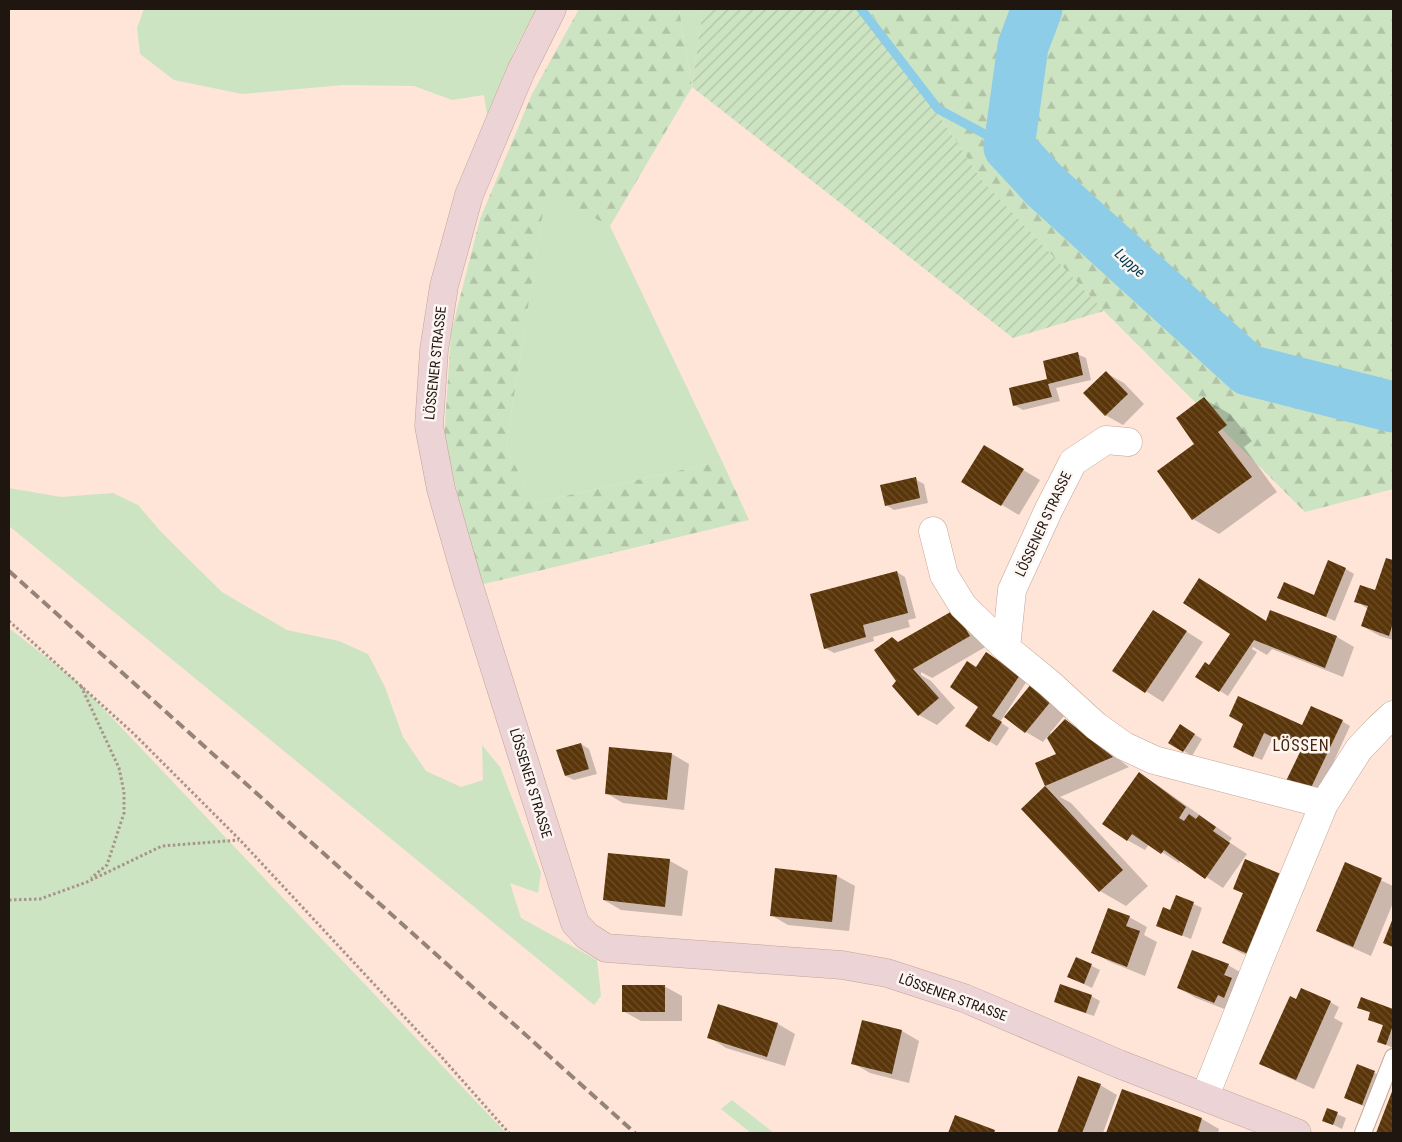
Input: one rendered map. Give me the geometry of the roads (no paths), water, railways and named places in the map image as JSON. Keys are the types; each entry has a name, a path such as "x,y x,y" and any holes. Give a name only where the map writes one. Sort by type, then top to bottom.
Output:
{"street":[{"name":"LÖSSENER STRASSE","path":"552,9 521,71 469,194 444,286 434,350 429,426 441,489 462,564 575,923 587,936 606,948 842,965 887,972 964,998 1118,1064 1297,1133"},
{"name":"LÖSSENER STRASSE","path":"1006,648 1012,590 1049,508 1073,462 1106,440 1128,442"},
{"path":"933,532 944,575 963,606 1006,648 1049,683 1096,726 1124,746 1154,760 1324,804"},
{"path":"1205,1096 1324,804 1359,749 1393,715"}],"lane":[{"path":"1363,1133 1393,1057"}],"waterway":[{"path":"861,9 938,109 1009,147"},
{"name":"Luppe","path":"1037,9 1023,46 1009,147 1045,186 1248,370 1393,407"}],"railway":[{"path":"9,571 635,1133"}],"district":[{"name":"LÖSSEN","path":"1301,745"}]}
